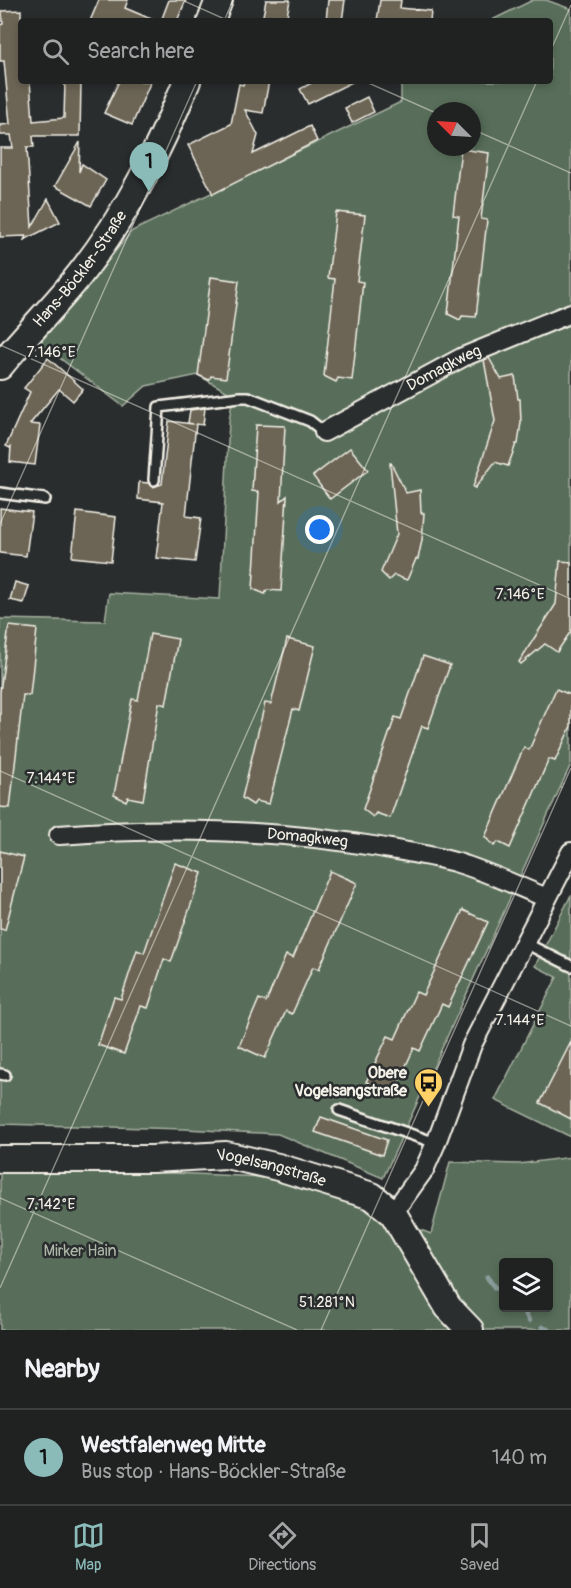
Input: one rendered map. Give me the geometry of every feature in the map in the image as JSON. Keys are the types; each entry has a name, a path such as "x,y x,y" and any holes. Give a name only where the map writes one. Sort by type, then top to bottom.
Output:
{"street":[{"path":"212,18 219,0"},
{"name":"Hans-Böckler-Straße","path":"3,355 80,274 112,230 162,142 186,84"},
{"name":"Domagkweg","path":"324,432 463,357 571,313"},
{"name":"Domagkweg","path":"60,835 170,830 307,837 339,841 421,854 457,863 547,898"},
{"path":"393,1213 424,1170 472,1045 571,852"},
{"name":"Vogelsangstraße","path":"0,1159 152,1159 226,1155 278,1167 372,1196 393,1213 448,1307 470,1330"}],"lane":[{"path":"154,480 159,407 248,397 310,421 324,432"},
{"path":"0,494 45,499"},
{"path":"525,943 571,966"},
{"path":"339,1110 436,1143"}],"green space":[{"path":"533,0 546,0 571,9 571,764 383,1178 278,1134 0,1124 0,619 105,621 109,593 220,599 229,421 233,395 198,375 146,386 123,406 40,343 132,231 401,102 401,84 553,84 553,18 496,18"},
{"path":"571,895 571,1137 495,1100 557,977 535,966"},
{"name":"Mirker Hain","path":"571,1157 571,1330 0,1330 0,1171 149,1172 288,1178 431,1234 450,1162 519,1164"}],"building":[{"path":"99,0 128,0 125,8 149,18 91,18"},
{"path":"169,0 186,0 178,18 162,18"},
{"path":"266,0 290,0 287,18 263,18"},
{"path":"328,0 345,0 342,18 326,18"},
{"path":"380,0 401,0 400,8 431,11 430,18 377,18"},
{"path":"21,10 21,18 18,18 18,84 30,84 33,121 64,118 65,84 81,84 80,136 33,136 34,147 27,147 32,227 48,199 60,222 24,240 26,236 0,237 0,148 13,148 11,135 0,135 0,125 10,124 4,61 0,61 2,11"},
{"path":"118,84 150,84 132,125 104,113"},
{"path":"239,84 268,84 263,113 245,110 258,135 253,154 310,126 317,141 213,194 188,145 231,124"},
{"path":"309,84 348,84 308,104 300,89"},
{"path":"367,97 374,112 352,123 345,108"},
{"path":"80,142 79,172 82,164 106,180 91,206 55,186"},
{"path":"481,152 489,153 481,219 487,220 476,317 462,316 460,320 448,314 459,216 453,215 460,156 481,156"},
{"path":"336,212 365,215 357,281 363,282 352,380 338,378 336,382 324,376 335,279 328,278"},
{"path":"211,277 239,281 226,378 211,376 209,380 198,375"},
{"path":"48,358 83,389 73,401 59,389 30,424 40,425 35,465 10,462 11,446 10,448 6,446 30,392 24,388"},
{"path":"489,358 501,379 515,376 518,399 520,399 521,422 518,444 516,444 508,466 495,462 475,488 473,487 495,421 484,360"},
{"path":"205,408 203,425 196,424 186,516 201,518 195,562 156,558 163,502 138,499 139,482 148,483 153,487 162,484 169,421 193,424 188,423 190,410"},
{"path":"256,425 285,426 281,501 287,496 281,591 267,590 265,594 253,589 259,492 252,491"},
{"path":"350,448 368,470 330,499 313,476"},
{"path":"390,463 406,493 420,490 421,513 424,513 418,559 407,580 394,575 389,580 381,572 397,534"},
{"path":"0,508 32,512 26,556 0,553"},
{"path":"77,512 116,517 111,561 72,557"},
{"path":"560,561 571,562 571,631 557,652 545,644 521,664 519,662 556,604"},
{"path":"15,582 29,586 24,603 10,600"},
{"path":"9,626 37,629 30,695 23,695 10,808 0,807 0,692"},
{"path":"150,634 178,639 166,705 159,703 143,800 128,797 126,801 114,795 132,699 138,700"},
{"path":"287,639 315,646 299,711 293,709 269,804 256,801 253,805 242,798 265,703 271,704"},
{"path":"423,656 450,665 428,728 422,726 390,818 376,813 373,817 363,809 395,717 401,719"},
{"path":"556,689 571,695 571,726 555,761 549,759 510,848 498,842 494,846 485,837 524,747 529,750"},
{"path":"0,851 24,857 5,930 0,929"},
{"path":"175,863 202,873 171,962 164,959 148,1008 141,1006 124,1054 98,1045 114,997 121,999 137,950 144,953"},
{"path":"330,871 357,883 319,969 313,967 292,1014 286,1011 265,1058 239,1046 259,999 266,1002 286,955 293,958"},
{"path":"463,910 488,922 448,1007 442,1004 420,1051 414,1048 393,1094 366,1082 388,1036 395,1039 416,992 423,995"},
{"path":"571,1042 571,1119 540,1103"},
{"path":"321,1117 387,1140 382,1155 315,1132"}],"waterway":[{"path":"487,1277 495,1288 499,1288"},
{"path":"525,1312 529,1321"},
{"path":"542,1327 549,1330"}],"place":[{"name":"Westfalenweg Mitte","path":"149,192"},
{"name":"Obere Vogelsangstraße","path":"428,1108"}]}
